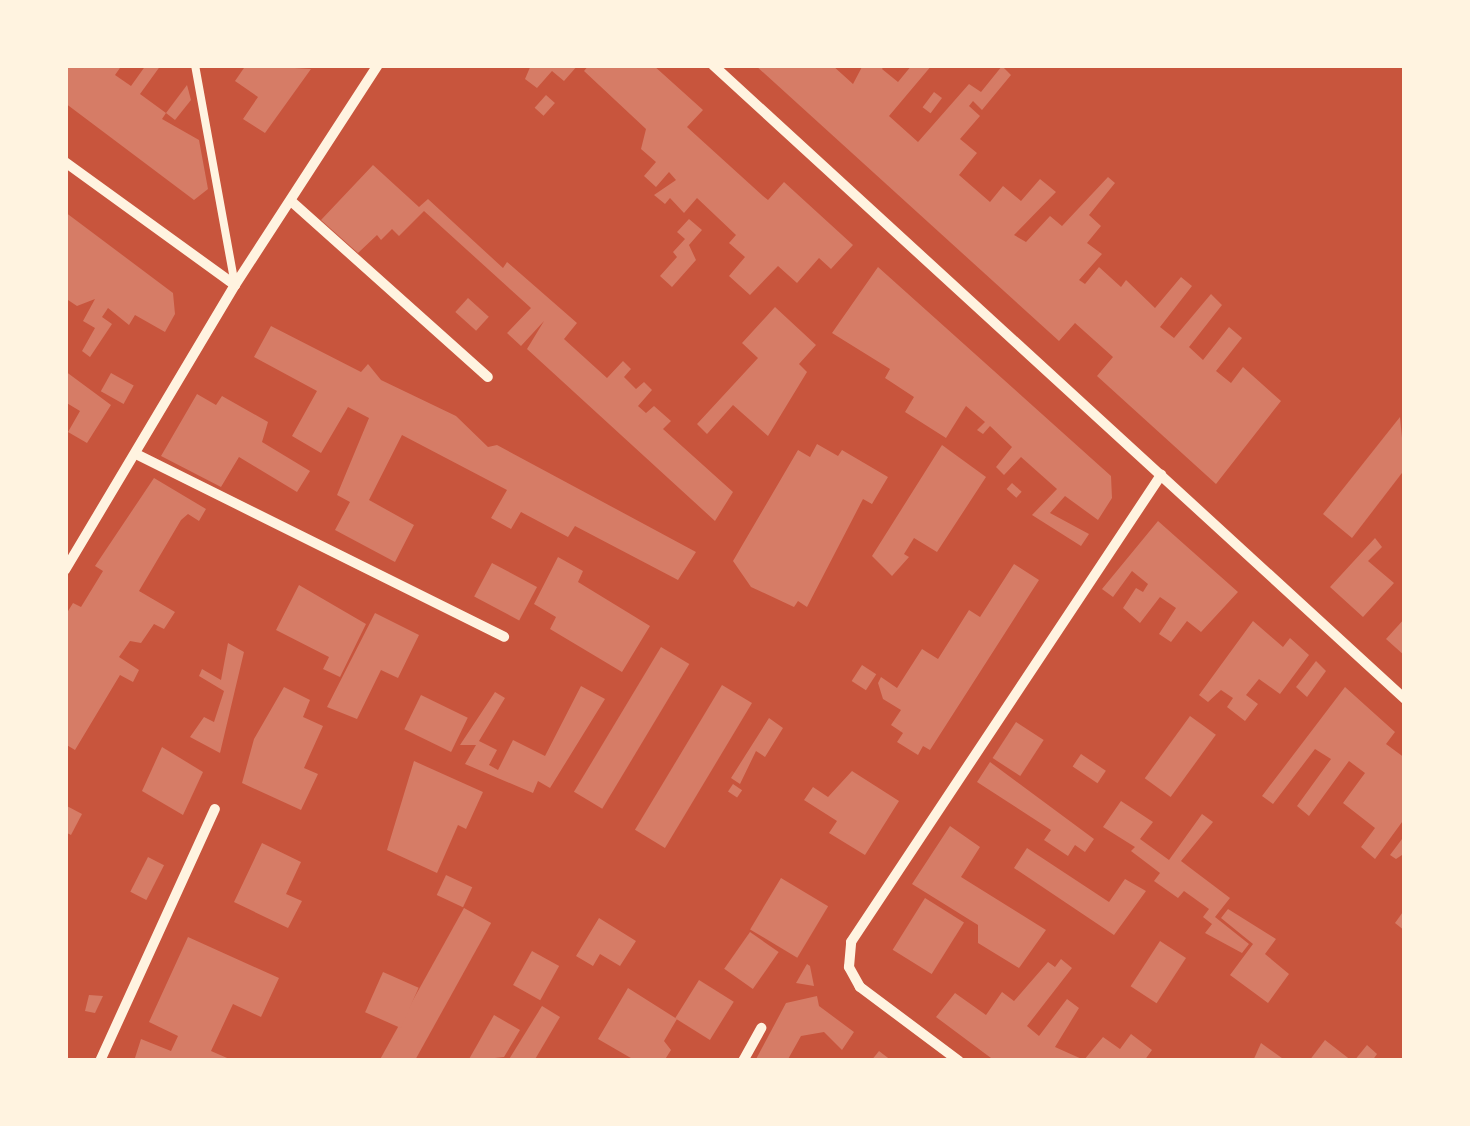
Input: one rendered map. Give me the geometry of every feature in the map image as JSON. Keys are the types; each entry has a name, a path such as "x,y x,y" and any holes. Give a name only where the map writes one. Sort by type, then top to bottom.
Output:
{"street":[{"path":"65,570 234,285 378,65"},
{"path":"714,65 1405,698"},
{"path":"65,162 234,285"},
{"path":"291,201 488,377"},
{"path":"136,454 504,638"},
{"path":"959,1061 860,987 850,967 851,942 1161,475"},
{"path":"100,1061 215,809"},
{"path":"743,1061 761,1028"}],"lane":[{"path":"195,65 234,285"}],"building":[{"path":"65,65 122,65 115,75 131,86 146,65 161,65 140,94 166,113 162,119 199,140 208,189 194,200 65,103"},
{"path":"246,65 311,69 265,133 243,119 258,97 235,81"},
{"path":"531,65 578,65 564,81 552,71 537,88 525,79"},
{"path":"589,65 653,65 703,110 687,127 763,196 768,200 784,182 853,245 831,269 819,258 797,283 778,266 750,295 729,276 745,257 729,243 736,235 697,198 684,213 670,198 665,204 654,195 676,180 669,172 656,187 644,176 656,162 641,149 646,129 584,71"},
{"path":"755,65 832,65 853,84 863,65 885,65 882,69 898,82 912,65 932,65 889,116 918,142 969,84 981,92 1002,66 1011,75 982,110 973,101 969,106 980,116 960,139 977,153 959,175 990,202 1003,186 1021,201 1040,179 1056,192 1014,235 1026,242 1050,216 1062,226 1108,177 1115,183 1089,215 1101,226 1087,243 1102,254 1079,280 1085,284 1099,267 1121,287 1126,280 1155,308 1181,277 1192,286 1160,327 1174,338 1211,294 1222,305 1189,347 1203,360 1229,327 1242,338 1216,371 1231,383 1243,367 1281,401 1216,484 1097,376 1113,357 1075,323 1059,341"},
{"path":"187,85 191,100 175,120 166,113"},
{"path":"934,92 942,98 931,113 923,107"},
{"path":"546,95 555,103 544,116 535,108"},
{"path":"373,165 419,207 428,199 503,268 507,262 577,323 564,339 607,378 623,361 631,369 624,377 636,389 644,382 652,390 638,406 646,413 654,406 671,421 663,429 733,492 715,521 527,349 544,321 521,346 507,333 531,308 424,211 399,236 392,229 381,240 377,235 358,253 321,220"},
{"path":"65,212 173,293 175,314 165,332 135,315 129,325 108,308 102,317 112,324 90,357 82,351 95,328 83,321 95,299 77,306 65,298"},
{"path":"689,219 702,230 689,245 696,260 672,287 660,276 677,257 673,252 685,239 677,232"},
{"path":"878,267 1111,476 1112,498 1098,520 1065,496 1050,513 1089,534 1081,546 1032,515 1057,489 1021,457 1004,475 996,467 1012,447 990,426 983,434 977,430 985,422 966,406 946,438 905,412 914,397 885,378 890,369 832,333"},
{"path":"468,298 489,317 476,331 455,312"},
{"path":"775,307 816,345 799,364 807,372 768,436 733,405 707,434 697,424 758,358 742,343"},
{"path":"271,326 361,372 368,364 381,380 456,416 488,447 497,445 696,552 678,580 575,526 568,537 521,512 511,529 491,518 507,490 402,435 369,500 414,525 395,562 335,530 350,502 337,495 369,418 348,407 321,453 292,436 317,391 254,357"},
{"path":"65,371 111,405 87,443 68,432 80,411 65,402"},
{"path":"111,373 134,386 124,404 101,391"},
{"path":"197,394 216,405 222,396 268,422 262,442 310,471 297,492 239,457 221,487 161,456"},
{"path":"1400,417 1405,469 1352,538 1323,514"},
{"path":"817,444 838,456 842,450 888,477 872,504 863,499 807,607 798,601 794,607 751,587 733,561 798,450 810,457"},
{"path":"942,445 986,477 937,552 914,538 904,554 909,557 892,576 872,556"},
{"path":"154,478 206,509 199,521 188,514 181,520 139,591 175,612 164,629 154,624 141,643 130,641 119,657 139,670 133,682 120,675 75,750 65,744 65,616 73,603 81,607 103,571 95,566"},
{"path":"1012,483 1022,492 1016,498 1007,489"},
{"path":"1158,521 1238,592 1201,632 1187,621 1171,642 1159,634 1176,608 1160,597 1140,623 1123,608 1136,588 1143,592 1148,584 1132,571 1113,597 1102,589"},
{"path":"1375,538 1382,547 1368,561 1394,583 1363,617 1330,587"},
{"path":"558,557 583,571 578,582 650,626 622,672 550,629 556,617 534,604"},
{"path":"492,563 537,587 519,620 474,597"},
{"path":"1014,564 1039,580 930,750 923,746 918,755 897,742 903,733 891,725 901,710 883,699 878,683 881,677 897,688 922,649 938,659 969,610 980,617"},
{"path":"299,585 366,624 340,677 323,669 329,657 276,630"},
{"path":"375,613 419,635 398,678 381,670 357,719 327,707"},
{"path":"1405,618 1405,656 1386,639"},
{"path":"1253,621 1283,647 1290,638 1309,655 1280,694 1259,679 1246,695 1258,704 1245,721 1227,707 1233,698 1221,690 1208,702 1199,695"},
{"path":"228,643 244,652 220,753 190,737 204,717 214,722 224,691 199,676 202,669 221,680"},
{"path":"661,647 689,664 602,809 574,792"},
{"path":"1316,661 1326,671 1307,697 1296,687"},
{"path":"862,665 876,674 866,690 852,681"},
{"path":"722,685 752,703 665,848 635,830"},
{"path":"581,686 605,699 550,788 538,781 533,793 465,764 476,745 460,745 495,692 505,698 479,741 497,750 489,765 498,770 513,740 545,756"},
{"path":"284,687 310,700 303,717 323,726 304,768 318,774 301,810 242,783 254,739"},
{"path":"1345,687 1395,732 1386,744 1405,758 1405,818 1375,859 1361,847 1375,828 1343,803 1365,773 1349,761 1309,816 1297,806 1331,759 1315,749 1273,804 1262,796"},
{"path":"421,695 468,718 451,752 404,729"},
{"path":"1190,716 1216,735 1171,797 1145,778"},
{"path":"769,718 783,728 765,757 756,751 740,784 731,778"},
{"path":"1016,722 1044,740 1020,776 993,758"},
{"path":"162,747 203,772 183,815 142,791"},
{"path":"1081,754 1106,771 1097,783 1073,766"},
{"path":"414,761 483,792 466,829 458,825 437,873 387,850"},
{"path":"990,762 1094,839 1085,852 1075,845 1068,856 1044,840 1051,830 977,782"},
{"path":"852,771 899,801 865,855 829,833 837,821 804,800 813,787 828,797"},
{"path":"733,784 742,790 737,798 728,791"},
{"path":"1121,801 1153,822 1140,839 1169,860 1202,814 1213,822 1181,861 1230,898 1215,917 1249,944 1242,953 1205,933 1212,924 1203,917 1209,909 1184,891 1178,898 1154,881 1160,873 1131,851 1135,847 1103,827"},
{"path":"65,805 82,814 71,835 65,832"},
{"path":"950,826 980,847 961,877 1046,930 1019,968 978,943 978,925 912,884"},
{"path":"1405,835 1405,853 1396,859 1390,855"},
{"path":"262,843 301,862 286,894 302,901 288,928 234,902"},
{"path":"1027,848 1109,902 1125,879 1146,891 1114,935 1014,868"},
{"path":"148,857 164,865 146,900 130,892"},
{"path":"446,875 472,887 463,907 437,895"},
{"path":"781,878 828,906 797,958 750,929"},
{"path":"925,898 964,922 932,974 893,950"},
{"path":"464,908 491,923 415,1061 380,1059"},
{"path":"1228,909 1276,939 1265,954 1289,974 1268,1003 1230,975 1253,944 1221,918"},
{"path":"1405,909 1405,931 1395,923"},
{"path":"599,918 636,941 620,966 600,954 593,966 576,956"},
{"path":"750,932 779,952 753,989 724,969"},
{"path":"188,937 279,978 261,1017 233,1004 211,1051 234,1061 134,1061 141,1039 171,1051 178,1036 149,1022"},
{"path":"1160,941 1186,958 1157,1003 1131,986"},
{"path":"532,951 559,966 540,1000 513,985"},
{"path":"1061,959 1072,968 1027,1026 1039,1036 1067,999 1079,1008 1055,1047 1084,1060 1103,1037 1120,1049 1131,1034 1152,1050 1144,1061 995,1061 936,1017 955,993 986,1015 1002,992 1014,1001 1048,962 1055,967"},
{"path":"807,964 810,966 814,986 796,983"},
{"path":"383,972 419,988 401,1028 365,1012"},
{"path":"699,980 734,1002 710,1040 675,1018"},
{"path":"628,988 677,1019 664,1041 671,1050 664,1061 636,1061 598,1039"},
{"path":"89,995 103,996 95,1013 85,1011"},
{"path":"817,996 819,1006 854,1032 842,1050 824,1032 801,1036 787,1061 755,1061 786,1003"},
{"path":"542,1006 560,1017 534,1061 508,1061"},
{"path":"494,1015 520,1030 504,1057 468,1061"},
{"path":"1325,1040 1352,1061 1309,1061"},
{"path":"1261,1043 1286,1061 1253,1061"},
{"path":"1367,1045 1377,1054 1372,1061 1354,1061"},
{"path":"879,1051 892,1061 871,1061"}]}
